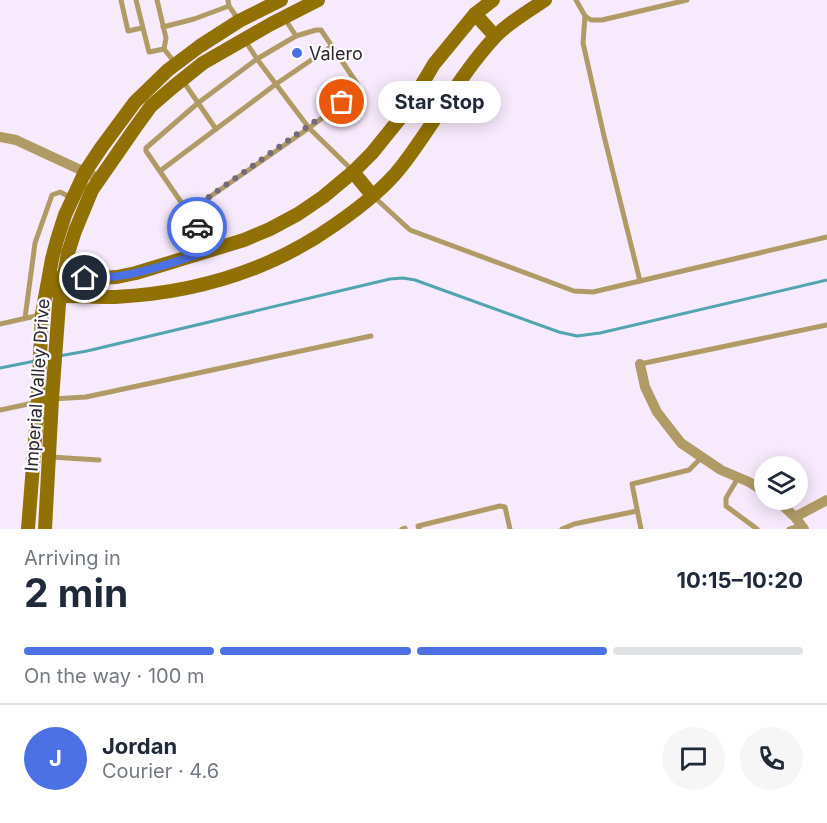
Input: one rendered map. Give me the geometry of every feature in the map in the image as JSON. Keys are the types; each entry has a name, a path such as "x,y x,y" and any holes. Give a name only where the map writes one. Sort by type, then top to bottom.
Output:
{"main road":[{"name":"Imperial Valley Drive","path":"28,529 45,400 53,377 63,276 75,231 92,190 147,111 182,80 203,63 318,0"},
{"path":"493,0 474,14 434,64 406,111 378,146 353,172 298,214 244,240 136,273 97,278 63,276 47,283 61,296 112,297 199,286 262,266 318,237 346,217 399,169 459,81 495,36 545,0"},
{"name":"Imperial Valley Drive","path":"45,529 49,457 45,400 38,381 40,334 47,283 65,215 85,172 135,102 168,70 200,46 239,21 279,1"},
{"path":"279,1 284,18"},
{"path":"474,14 495,36"},
{"path":"135,102 147,111"},
{"path":"353,172 372,195"}],"street":[{"path":"0,137 16,140 100,179"},
{"path":"640,364 645,387 657,412 681,442 701,458 754,486"},
{"path":"787,510 800,524 827,500"}],"lane":[{"path":"121,0 128,31 142,28"},
{"path":"136,0 149,52 164,49"},
{"path":"157,0 166,38 164,49 176,64"},
{"path":"576,0 585,16 591,20 602,20 687,0"},
{"path":"163,27 194,20 228,3 239,21"},
{"path":"585,16 583,43 640,281"},
{"path":"284,18 296,36"},
{"path":"188,212 309,128 359,90 358,85 319,29 296,36 257,59 198,103 146,148 146,151 188,212 195,221 206,252"},
{"path":"244,39 309,128 353,172"},
{"path":"160,171 276,84 332,46"},
{"path":"182,80 216,129"},
{"path":"26,318 35,243 52,195 60,192 73,198"},
{"path":"372,195 411,230 574,291 593,292 827,237"},
{"path":"30,282 47,283"},
{"path":"0,324 42,314"},
{"path":"640,364 827,325"},
{"path":"0,410 45,400 86,397 371,336"},
{"path":"49,457 99,460"},
{"path":"641,529 632,484 689,471 701,458"},
{"path":"738,477 726,498 726,506 757,529"},
{"path":"418,529 418,526 500,506 505,507 510,529"},
{"path":"562,529 574,524 637,511"},
{"path":"789,529 800,524"}],"waterway":[{"path":"59,356 390,279 415,280 559,332 577,336 600,333 827,280"},
{"path":"0,368 35,361"}],"way so far":[{"path":"197,227 188,212 309,128 342,102"}],"place":[{"name":"Valero","path":"297,53"},
{"name":"Star Stop","path":"342,102"}],"route":[{"path":"85,278 117,277 136,273 206,252 197,227"}]}
